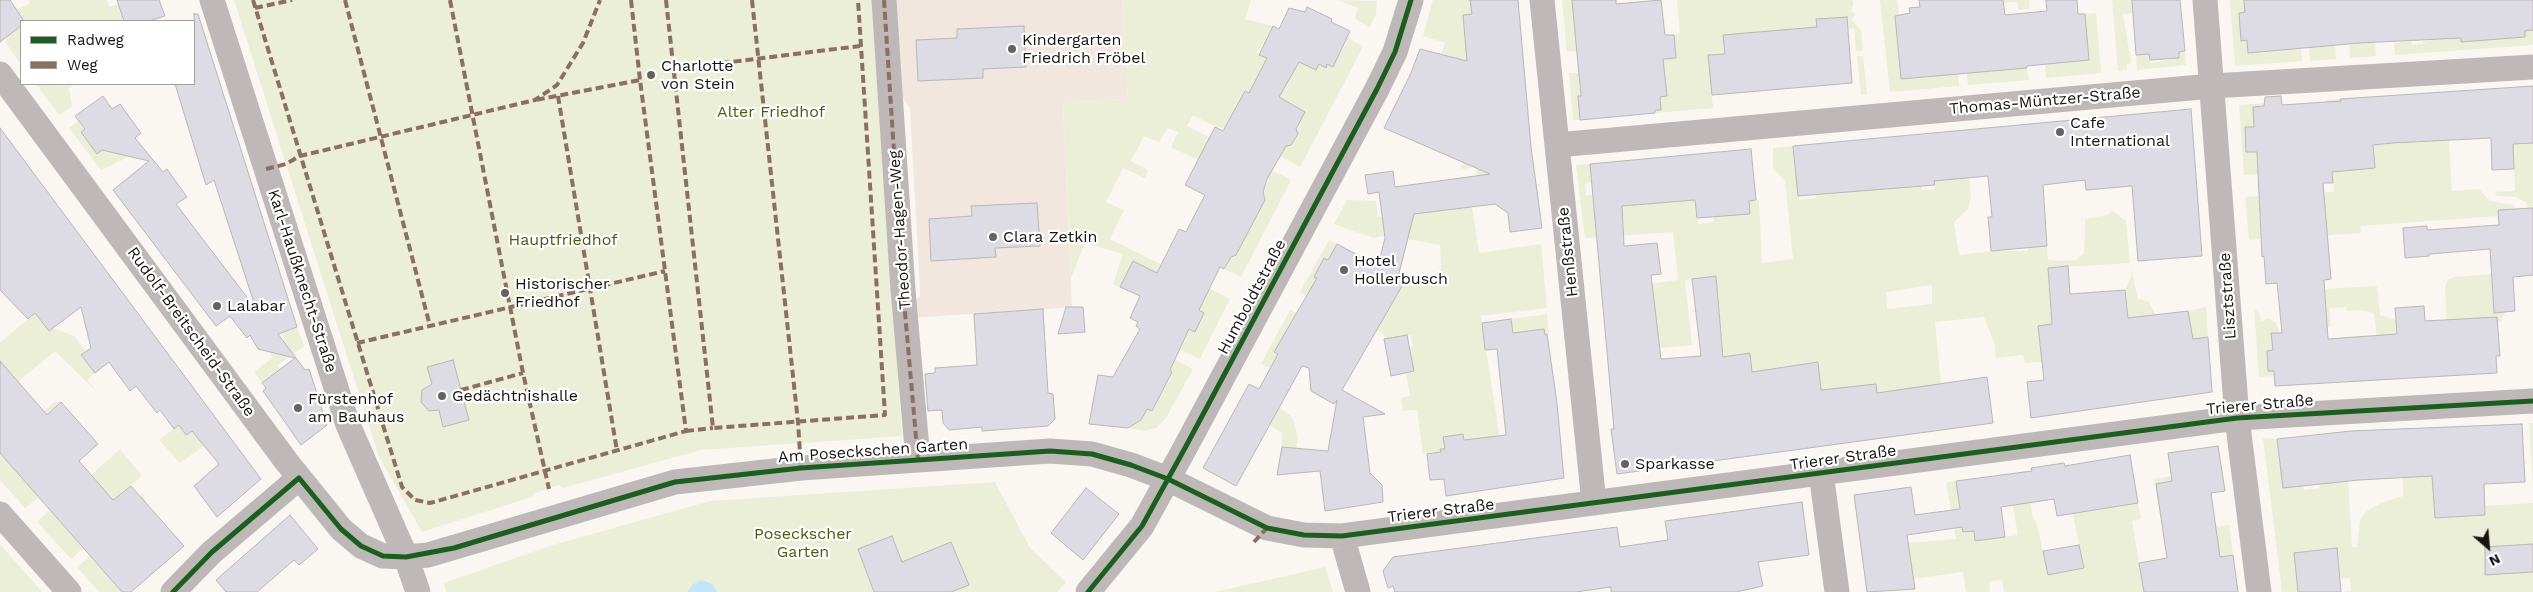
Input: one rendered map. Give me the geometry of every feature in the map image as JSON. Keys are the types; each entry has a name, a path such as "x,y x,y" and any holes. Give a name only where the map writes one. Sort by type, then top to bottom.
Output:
{"street":[{"name":"Karl-Haußknecht-Straße","path":"212,0 348,425 406,557 418,592"},
{"name":"Theodor-Hagen-Weg","path":"884,0 903,290 918,460"},
{"name":"Humboldtstraße","path":"1088,592 1142,526 1168,479 1378,89 1395,52 1411,0"},
{"name":"Henßstraße","path":"1542,0 1594,503"},
{"name":"Lisztstraße","path":"2206,0 2237,418 2259,592"},
{"name":"Thomas-Müntzer-Straße","path":"1557,145 2212,86 2533,67"},
{"name":"Rudolf-Breitscheid-Straße","path":"0,74 299,478 341,529 361,546 384,556 406,557"},
{"name":"Trierer Straße","path":"1168,479 1267,528 1304,535 1342,536 2237,418 2533,401"},
{"name":"Am Poseckschen Garten","path":"406,557 454,548 675,482 801,468 1050,450 1092,454 1131,465 1168,479"},
{"path":"1821,473 1836,592"},
{"path":"173,592 212,552 299,478"},
{"path":"0,514 69,592"},
{"path":"1342,536 1358,592"}],"shaded area":[{"path":"896,0 1122,0 1128,99 1074,101 1063,104 1072,307 911,318 910,306 920,296 920,289 910,109 903,98"}],"green space":[{"path":"28,0 107,0 109,7 118,4 124,20 23,20 16,10 30,3"},
{"name":"Hauptfriedhof","path":"234,0 872,0 902,436 701,450 563,488 559,485 533,494 532,497 422,532 379,457"},
{"path":"1122,0 1251,0 1245,19 1273,26 1257,53 1277,63 1282,54 1316,70 1319,64 1326,68 1327,64 1333,67 1347,37 1363,47 1300,167 1280,156 1286,146 1291,145 1298,134 1296,129 1305,112 1279,97 1281,93 1249,93 1245,91 1233,113 1230,130 1212,125 1193,115 1187,126 1291,180 1241,277 1224,269 1231,257 1236,255 1265,200 1263,192 1269,179 1205,147 1198,160 1171,147 1178,132 1168,128 1159,142 1144,136 1131,161 1148,170 1145,178 1123,168 1106,202 1124,210 1110,239 1230,299 1200,359 1180,349 1189,329 1203,313 1199,310 1206,296 1142,266 1137,275 1128,271 1120,287 1113,284 1123,254 1085,243 1071,278 1063,104 1073,101 1128,99"},
{"path":"1338,0 1377,1 1376,15 1369,28 1355,18 1358,8"},
{"path":"1433,0 1470,0 1472,14 1463,16 1466,46 1496,164 1479,194 1476,167 1462,169 1461,165 1464,164 1460,132 1441,54 1445,43 1423,36"},
{"path":"1562,0 1572,0 1577,51 1567,52"},
{"path":"1677,0 1852,0 1854,2 1851,11 1855,14 1852,20 1861,30 1863,50 1856,51 1854,28 1848,29 1847,17 1817,19 1818,42 1723,35 1725,54 1708,55 1713,108 1655,113 1655,110 1661,109 1660,97 1667,96 1639,61 1676,58 1674,35 1680,34"},
{"path":"1880,0 1897,0 1899,15 1895,16 1901,79 1958,73 1959,86 1890,92"},
{"path":"1978,0 1984,72 2027,68 2029,80 1968,85 1960,20"},
{"path":"2003,0 2029,0 2030,9 2018,10 2017,2 2003,3"},
{"path":"2112,0 2132,0 2133,13 2123,14 2131,63 2127,64 2127,70 2118,71"},
{"path":"2230,0 2297,0 2302,61 2235,66"},
{"path":"2096,13 2101,73 2046,78 2045,64 2089,60 2085,14"},
{"path":"20,27 20,63 5,42 7,37"},
{"path":"2533,30 2533,45 2395,55 2394,43 2411,41 2412,45 2423,44 2423,41 2461,38 2461,42 2473,41 2473,37 2525,37 2525,31"},
{"path":"2349,41 2359,43 2375,42 2376,56 2350,58"},
{"path":"2335,42 2336,59 2310,61 2309,47"},
{"path":"2185,51 2186,65 2137,70 2136,55 2149,54 2150,63 2179,58 2179,52"},
{"path":"1857,56 1863,56 1867,94 1861,95"},
{"path":"1569,73 1579,73 1580,120 1573,120"},
{"path":"37,85 74,85 69,88 72,106 59,115"},
{"path":"2340,99 2346,170 2375,168 2373,145 2449,140 2452,191 2479,189 2490,201 2513,205 2517,209 2498,216 2360,226 2361,233 2301,237 2326,225 2324,192 2334,192 2326,100"},
{"path":"2265,103 2254,127 2245,127 2246,152 2257,152 2259,174 2244,175 2239,105"},
{"path":"78,121 84,129 109,145 115,153 137,153 101,170 69,128"},
{"path":"2513,136 2533,143 2533,208 2528,208 2526,202 2516,197 2497,196 2495,192 2515,191"},
{"path":"1793,146 1799,200 1816,198 1815,187 1921,178 1922,190 1935,189 1934,181 1969,177 1971,196 1968,209 1954,222 1959,255 1991,251 2027,251 2029,248 2047,246 2048,259 2058,261 2075,260 2084,254 2085,219 2107,215 2112,210 2126,221 2130,263 2048,268 2052,324 2038,326 2042,362 2025,363 2023,355 1996,358 1995,345 1984,317 1935,322 1941,385 1877,393 1876,384 1858,386 1818,398 1821,389 1817,362 1752,372 1750,353 1724,357 1716,276 1685,280 1692,345 1660,348 1657,327 1645,328 1655,307 1653,290 1641,285 1678,280 1673,232 1585,238 1576,165 1590,164 1591,182 1585,184 1586,195 1593,195 1622,206 1695,199 1698,224 1714,222 1713,212 1731,215 1750,214 1749,201 1759,200 1762,263 1793,259 1785,181 1773,168 1773,148","holes":["1932,285 1932,304 1887,309 1886,292"]},
{"path":"1431,182 1435,212 1472,207 1479,253 1541,244 1547,308 1481,316 1500,440 1464,440 1463,434 1444,437 1445,449 1440,449 1441,452 1423,454 1417,410 1403,411 1401,398 1410,396 1406,373 1413,371 1409,348 1413,347 1411,335 1388,338 1375,328 1393,293 1397,295 1405,281 1433,277 1441,269 1440,245 1386,235 1373,238 1334,224 1347,200 1376,201 1378,217 1399,214 1395,186"},
{"path":"2259,196 2260,239 2249,240 2245,197"},
{"path":"1329,240 1337,244 1328,260 1324,258 1319,279 1311,293 1309,292 1306,296 1300,292"},
{"path":"2130,263 2138,299 2149,302 2156,315 2160,343 2129,329 2125,290 2132,275"},
{"path":"2491,274 2494,312 2505,312 2500,322 2447,326 2445,287 2448,280 2455,277"},
{"path":"2377,286 2380,315 2396,320 2397,345 2378,347 2374,313 2359,310 2347,311 2346,307 2330,308 2330,327 2327,327 2325,289"},
{"path":"2206,307 2208,337 2193,339 2188,311"},
{"path":"2254,308 2260,314 2261,322 2268,318 2276,323 2280,333 2272,333 2273,350 2267,351 2268,371 2274,371 2274,376 2259,377"},
{"path":"1290,310 1297,313 1275,352 1278,354 1270,368 1261,364"},
{"path":"35,313 49,331 53,328 74,336 86,352 81,356 95,373 87,380 99,394 55,351 18,382 0,372 0,343"},
{"path":"1547,314 1549,334 1514,339 1511,319"},
{"path":"297,327 304,346 278,365 281,369 262,383 254,372 272,358 269,347 284,340 282,333"},
{"path":"1135,338 1193,369 1166,418 1156,428 1146,431 1128,428 1141,420 1147,409 1153,410 1172,372 1129,348"},
{"path":"54,402 61,402 45,416 39,497 25,508 0,480 0,451"},
{"path":"1279,408 1290,415 1294,422 1298,438 1296,449 1282,447 1282,433 1270,425"},
{"path":"2529,423 2533,423 2533,490"},
{"path":"179,425 186,435 192,431 204,446 180,463 159,440"},
{"path":"2402,428 2431,429 2435,518 2485,516 2485,506 2533,503 2533,544 2485,547 2485,574 2533,572 2533,592 2342,592 2351,591 2350,578 2340,579 2336,548 2295,553 2298,592 2282,592 2263,438 2277,439 2283,488 2303,486 2304,490 2319,488 2331,434 2345,432 2352,547 2357,547 2360,520 2367,511 2381,503 2403,496"},
{"path":"120,449 142,476 119,496 124,510 143,493 146,505 124,526 96,494 102,488 91,475"},
{"path":"2026,471 2033,519 2036,521 2048,575 2084,568 2072,510 2077,513 2138,503 2141,519 2132,521 2144,592 2004,592 2002,579 1989,582 1990,592 1966,592 1963,572 1913,579 1908,543 1956,539 1946,482 1956,481 1963,532 1974,531 1975,541 2018,535 2007,474"},
{"path":"2172,476 2196,530 2229,525 2233,555 2165,562 2164,558 2167,556 2163,535 2176,533 2173,513 2160,514 2154,479"},
{"name":"Poseckscher Garten","path":"995,482 1030,548 1066,582 1057,592 914,592 892,536 858,549 874,592 446,592 444,583 553,545 710,501"},
{"path":"50,510 83,548 71,559 37,522"},
{"path":"0,544 42,592 0,592"},
{"path":"90,556 122,592 99,592 77,567"},
{"path":"1325,567 1333,592 1215,592"}],"water":[{"path":"702,580 712,584 717,592 687,592 692,585"}],"building":[{"path":"0,0 10,0 23,20 20,20 20,27 0,42"},
{"path":"117,0 159,0 165,16 152,20 124,20"},
{"path":"1470,0 1518,0 1531,147 1542,228 1510,232 1508,213 1495,204 1414,214 1398,277 1405,281 1342,390 1385,414 1363,417 1370,473 1382,485 1383,502 1325,511 1320,471 1277,475 1282,447 1328,451 1337,400 1334,404 1311,391 1309,368 1302,366 1236,486 1203,468 1249,384 1259,389 1278,354 1274,352 1317,278 1314,277 1324,258 1328,260 1337,244 1378,266 1385,238 1379,192 1368,194 1365,175 1393,171 1395,187 1490,174 1384,128 1411,73 1420,49 1467,61 1463,15 1472,14"},
{"path":"1572,0 1616,0 1616,4 1661,0 1665,35 1674,35 1676,58 1663,59 1667,96 1660,97 1661,110 1655,110 1655,113 1580,120 1578,96 1581,96"},
{"path":"1919,0 2003,0 2005,15 2047,11 2046,0 2077,0 2078,14 2085,14 2089,60 2027,66 2027,68 1901,79 1895,16 1910,13 1909,8 1920,7"},
{"path":"2132,0 2180,0 2185,51 2179,52 2179,58 2150,60 2149,54 2136,55"},
{"path":"2244,0 2533,0 2533,30 2525,31 2525,37 2461,42 2461,38 2359,43 2248,53 2247,40 2241,41 2239,13 2245,12"},
{"path":"1307,7 1332,19 1331,22 1350,31 1333,67 1327,64 1326,68 1319,64 1316,70 1299,62 1279,97 1305,112 1296,129 1298,134 1291,145 1286,146 1267,179 1263,192 1265,200 1236,255 1231,257 1224,269 1220,267 1199,310 1204,313 1195,332 1189,329 1170,370 1172,372 1152,411 1147,409 1141,420 1128,428 1089,424 1098,375 1113,377 1140,329 1136,326 1138,322 1130,318 1140,296 1120,287 1133,261 1157,273 1179,229 1186,232 1205,195 1185,185 1215,127 1223,131 1245,91 1249,93 1267,58 1259,55 1273,26 1279,29 1289,8 1305,12"},
{"path":"194,14 198,14 297,327 278,334 305,370 309,369 327,425 301,445 263,391 266,388 262,383 295,358 258,349 250,335 247,338 230,316 216,326 113,190 149,161 102,150 97,154 81,132 85,129 75,116 103,96 112,109 120,104 141,133 135,138 163,172 167,169 187,197 176,204 256,309 214,180 206,185 175,85 195,85"},
{"path":"1847,17 1852,83 1712,95 1708,55 1725,54 1723,35 1817,27 1816,19"},
{"path":"1024,26 1026,67 983,69 983,78 918,81 916,40 957,38 957,29"},
{"path":"2533,86 2533,143 2513,144 2514,169 2492,170 2491,138 2393,143 2373,145 2375,168 2332,172 2333,183 2323,183 2331,279 2324,280 2328,339 2397,334 2395,308 2424,306 2425,321 2497,317 2500,356 2496,356 2497,373 2275,386 2274,371 2268,371 2267,351 2273,350 2271,333 2282,333 2277,283 2266,284 2264,256 2262,257 2257,152 2246,152 2245,127 2254,127 2253,107 2264,106 2265,97 2281,96 2282,105 2341,101 2340,99"},
{"path":"2191,109 2202,256 2138,261 2132,186 2086,190 2085,180 2043,185 2047,246 1991,251 1988,217 1992,217 1988,176 1934,181 1935,185 1798,196 1793,146"},
{"path":"0,128 261,479 217,517 194,486 219,464 192,431 186,435 179,425 174,429 160,410 157,413 136,386 130,391 109,362 95,373 81,355 91,348 81,307 49,331 35,313 28,319 0,290"},
{"path":"1751,149 1756,200 1749,201 1750,214 1697,218 1695,200 1622,206 1624,246 1657,243 1661,274 1651,275 1661,359 1701,356 1692,279 1716,276 1723,357 1750,353 1752,372 1818,362 1821,390 1876,384 1877,393 1987,377 1993,423 1617,474 1611,429 1614,429 1590,164"},
{"path":"1037,203 1040,246 995,248 996,257 931,261 929,219 972,216 971,206"},
{"path":"2533,208 2533,275 2513,277 2515,311 2494,313 2490,249 2405,258 2403,228 2427,226 2427,230 2499,225 2498,210"},
{"path":"2068,266 2070,294 2125,290 2128,318 2188,311 2193,339 2208,337 2212,392 2031,418 2027,382 2044,380 2038,326 2052,324 2048,268"},
{"path":"1066,307 1083,307 1085,332 1058,334"},
{"path":"1043,309 1048,393 1053,394 1055,419 1048,426 982,431 982,427 949,430 943,423 942,410 928,411 925,374 935,373 935,368 977,365 974,314"},
{"path":"1511,319 1513,333 1544,329 1545,335 1547,334 1557,403 1564,478 1446,496 1444,479 1430,480 1427,454 1441,452 1440,449 1445,449 1443,437 1463,434 1464,440 1506,435 1497,349 1485,350 1482,323"},
{"path":"1407,335 1414,371 1391,376 1384,339"},
{"name":"Gedächtnishalle","path":"453,360 469,420 443,427 439,410 429,411 421,402 422,390 432,384 427,367"},
{"path":"0,361 47,415 61,402 98,444 79,461 113,500 131,486 184,546 131,592 122,592 0,453"},
{"path":"2522,424 2525,482 2484,484 2485,515 2435,518 2432,476 2359,480 2283,488 2277,439 2351,431"},
{"path":"2218,446 2225,491 2211,493 2220,557 2233,555 2238,592 2144,592 2139,563 2167,558 2156,484 2172,481 2168,453"},
{"path":"2130,455 2138,503 2057,516 2054,499 2001,507 2005,537 1975,541 1974,531 1963,532 1962,527 1907,535 1915,589 1867,592 1854,495 1911,487 1915,515 1960,509 1956,481 2032,471 2031,468 2064,463 2065,466"},
{"path":"1086,488 1119,514 1083,560 1051,533"},
{"path":"1802,502 1809,555 1758,562 1763,586 1736,592 1611,592 1611,587 1576,592 1395,592 1393,586 1388,588 1383,571 1393,557 1617,527 1620,547 1668,540 1665,521"},
{"path":"290,515 318,549 299,565 294,560 257,592 226,592 216,580"},
{"path":"892,536 902,562 951,542 969,585 951,592 874,592 858,549"},
{"path":"2533,544 2533,572 2485,575 2485,547"},
{"path":"2079,545 2084,568 2048,575 2043,551"},
{"path":"2337,548 2341,592 2298,592 2294,553"}],"marked path":[{"path":"253,0 402,487 415,500 430,503 686,431 640,80 535,100"},
{"path":"255,8 292,0"},
{"path":"345,0 430,326"},
{"path":"450,0 523,373 549,489"},
{"path":"266,169 286,164 300,156 535,100 557,85 583,43 600,0"},
{"path":"631,0 640,80"},
{"path":"666,0 713,428 885,415 858,0"},
{"path":"752,0 798,422 801,468"},
{"path":"884,0 903,290 918,460"},
{"path":"674,69 860,46"},
{"path":"558,96 617,451"},
{"path":"357,343 665,271"},
{"path":"461,390 523,373"},
{"path":"686,431 713,428"},
{"path":"1254,542 1267,528"}],"cycle path":[{"path":"1088,592 1142,526 1185,448 1377,89 1395,52 1411,0"},
{"path":"173,592 212,552 299,478 341,529 361,546 383,556 406,557 454,548 675,482 801,468 1050,451 1092,454 1131,465 1168,479 1267,528 1304,535 1342,536 2237,418 2533,401"}],"place":[{"name":"Kindergarten Friedrich Fröbel","path":"1012,49"},
{"name":"Charlotte von Stein","path":"651,75"},
{"name":"Cafe International","path":"2060,132"},
{"name":"Clara Zetkin","path":"993,237"},
{"name":"Hotel Hollerbusch","path":"1344,270"},
{"name":"Historischer Friedhof","path":"505,293"},
{"name":"Lalabar","path":"217,306"},
{"name":"Gedächtnishalle","path":"442,396"},
{"name":"Fürstenhof am Bauhaus","path":"298,408"},
{"name":"Sparkasse","path":"1625,464"}],"park label":[{"name":"Alter Friedhof","path":"771,112"}]}
